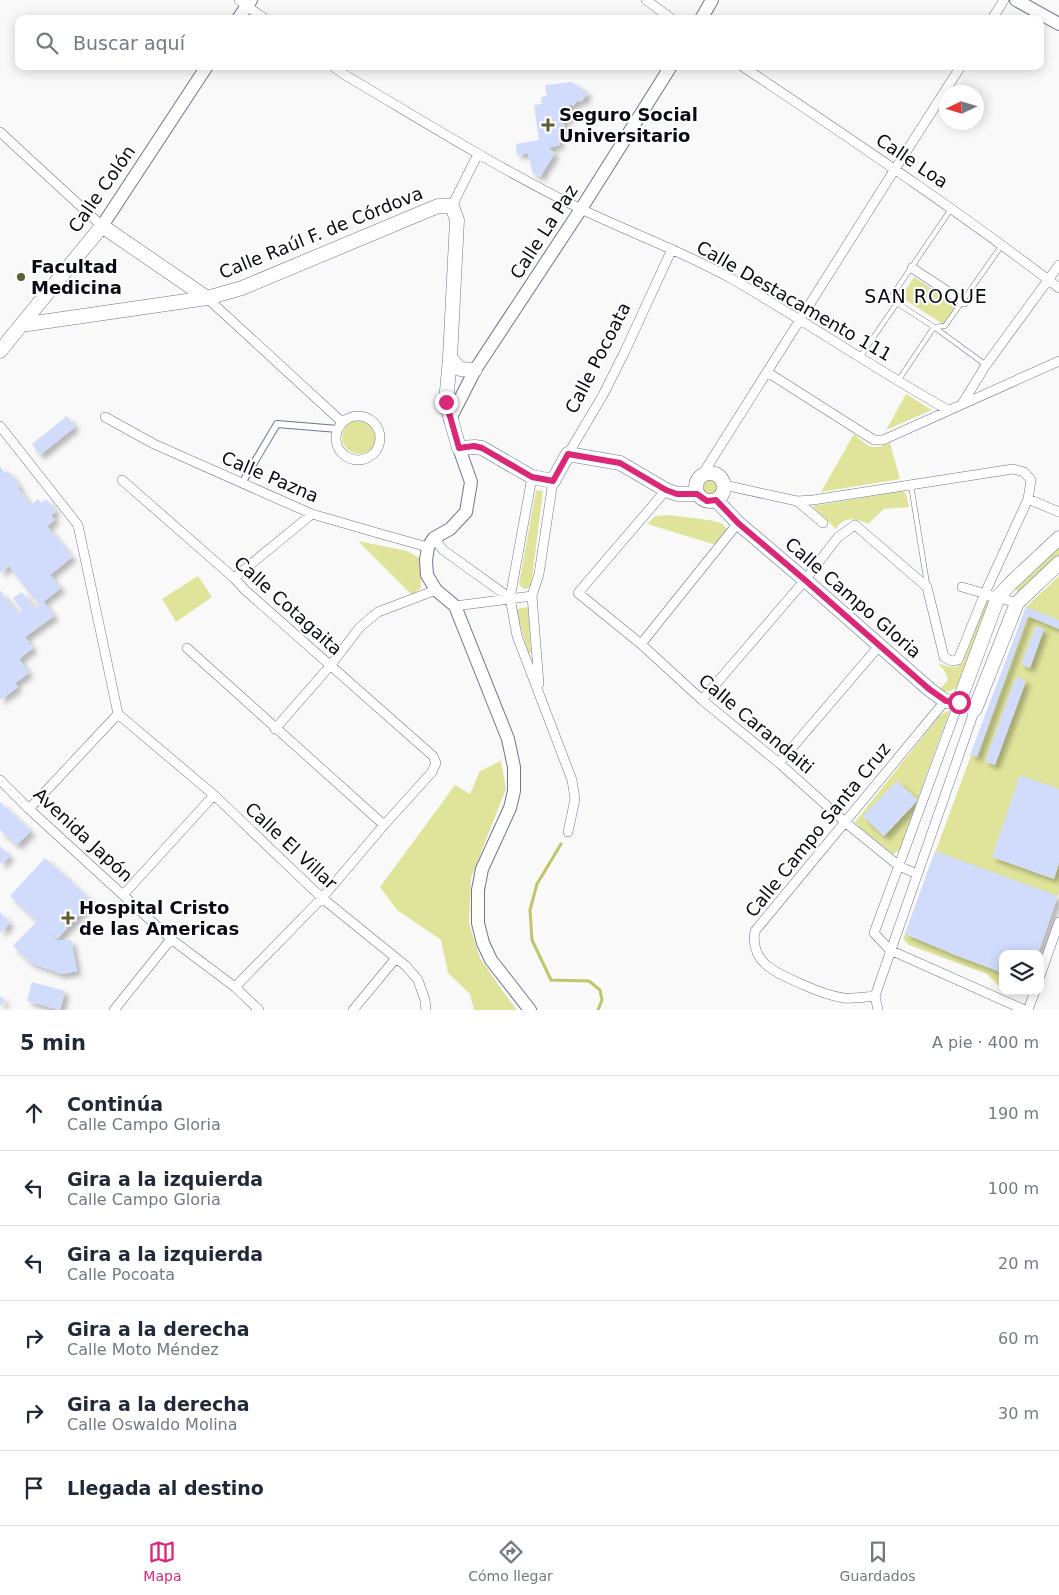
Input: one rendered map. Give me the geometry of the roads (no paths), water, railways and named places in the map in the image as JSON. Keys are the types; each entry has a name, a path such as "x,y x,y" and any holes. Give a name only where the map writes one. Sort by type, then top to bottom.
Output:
{"main road":[{"path":"703,15 712,0"},
{"path":"1016,0 1043,15"},
{"path":"240,15 245,2"},
{"path":"1044,16 1059,24"},
{"name":"Calle Colón","path":"0,351 102,226 204,70"},
{"name":"Calle La Paz","path":"450,419 474,370 581,209 668,70"},
{"name":"Calle Raúl F. de Córdova","path":"22,324 207,298 242,288 438,206 452,206"},
{"path":"452,206 458,220 446,402 471,482 466,512 450,529 431,542 426,560 427,575 436,590 455,606 508,739 514,767 514,791 510,808 482,869 478,890 478,923 483,943 491,960 530,1010"},
{"path":"102,226 207,298"},
{"path":"450,358 460,369 474,370"},
{"path":"459,448 474,446 482,448 532,477 553,481"},
{"path":"568,454 620,463 666,490 677,494 697,494 707,501 716,500 722,494 724,485 720,477 716,474 707,473 702,475 697,483 697,494"},
{"name":"Calle Pocoata","path":"553,481 568,454"},
{"name":"Calle Campo Gloria","path":"716,500 738,523 929,689 952,702 975,709"},
{"path":"952,702 992,595 1011,583 1059,538"},
{"path":"975,709 1017,603 1059,563"}],"street":[{"path":"646,0 667,15"},
{"path":"995,15 1004,0"},
{"path":"245,2 260,15"},
{"name":"Calle Destacamento 111","path":"337,70 478,154 581,209 731,279 860,357 897,382 948,410"},
{"name":"Calle Loa","path":"748,70 951,208 1059,288"},
{"path":"702,475 958,70"},
{"path":"0,132 102,226"},
{"path":"452,206 478,154"},
{"name":"Calle Pocoata","path":"568,454 626,349 672,250"},
{"path":"962,405 986,365 1059,265"},
{"path":"912,268 964,302"},
{"path":"207,298 340,426"},
{"path":"767,372 874,440 883,440 1059,360"},
{"path":"242,483 277,424 340,426 354,416 362,416 374,423 378,429 380,435 377,449 365,459 351,459 344,456 336,443 336,436 340,426"},
{"name":"Calle Pazna","path":"105,417 154,444 312,514 388,536 431,542"},
{"path":"0,426 78,525 118,714 29,809"},
{"path":"702,700 805,580 838,537 855,525 927,587 944,657 951,661 958,660 992,595 1028,499 1031,480 1024,472 1012,469 798,501 724,485"},
{"path":"532,477 510,598 517,636 572,780 575,799 568,832"},
{"name":"Calle Cotagaita","path":"122,480 432,756 436,763 432,772 384,825"},
{"path":"540,694 532,596 539,574 553,481"},
{"name":"Calle Carandaiti","path":"666,490 578,593 641,644 702,700 779,763 845,822 899,866 917,874"},
{"path":"1028,499 1059,512"},
{"path":"798,501 823,523"},
{"path":"234,578 312,514"},
{"path":"641,644 738,523"},
{"path":"431,542 510,598"},
{"path":"962,587 1017,603"},
{"path":"275,729 330,666 360,627 378,612 436,590"},
{"path":"455,606 532,596"},
{"path":"779,763 879,646"},
{"path":"187,648 384,825 322,898 235,987"},
{"path":"952,702 899,866 874,933 890,950 1026,1010 1033,995"},
{"name":"Calle Campo Santa Cruz","path":"875,996 845,998 825,994 775,973 756,950 754,939 756,930 845,822 952,702"},
{"path":"878,1010 875,996 975,709"},
{"name":"Calle El Villar","path":"118,714 214,795 322,898 406,966 418,980 425,1000 426,1010"},
{"name":"Avenida Japón","path":"0,780 29,809 172,939 235,987 259,1010"},
{"path":"123,895 214,795"},
{"path":"1044,965 1059,922"},
{"path":"114,1010 172,939"},
{"path":"353,1010 396,958"}],"lane":[{"path":"951,208 890,299 934,327 986,365"},
{"path":"934,327 945,326 964,302 1002,244"},
{"path":"860,357 897,303"},
{"path":"897,382 934,327"},
{"path":"911,485 927,587"}],"waterway":[{"path":"561,844 537,884 530,910 532,940 551,980 589,981 600,990 602,1000 598,1010"}],"place":[{"name":"Seguro Social Universitario","path":"548,125"},
{"name":"Facultad Medicina","path":"21,277"},
{"name":"Hospital Cristo de las Americas","path":"68,918"}],"district":[{"name":"SAN ROQUE","path":"926,296"}]}
